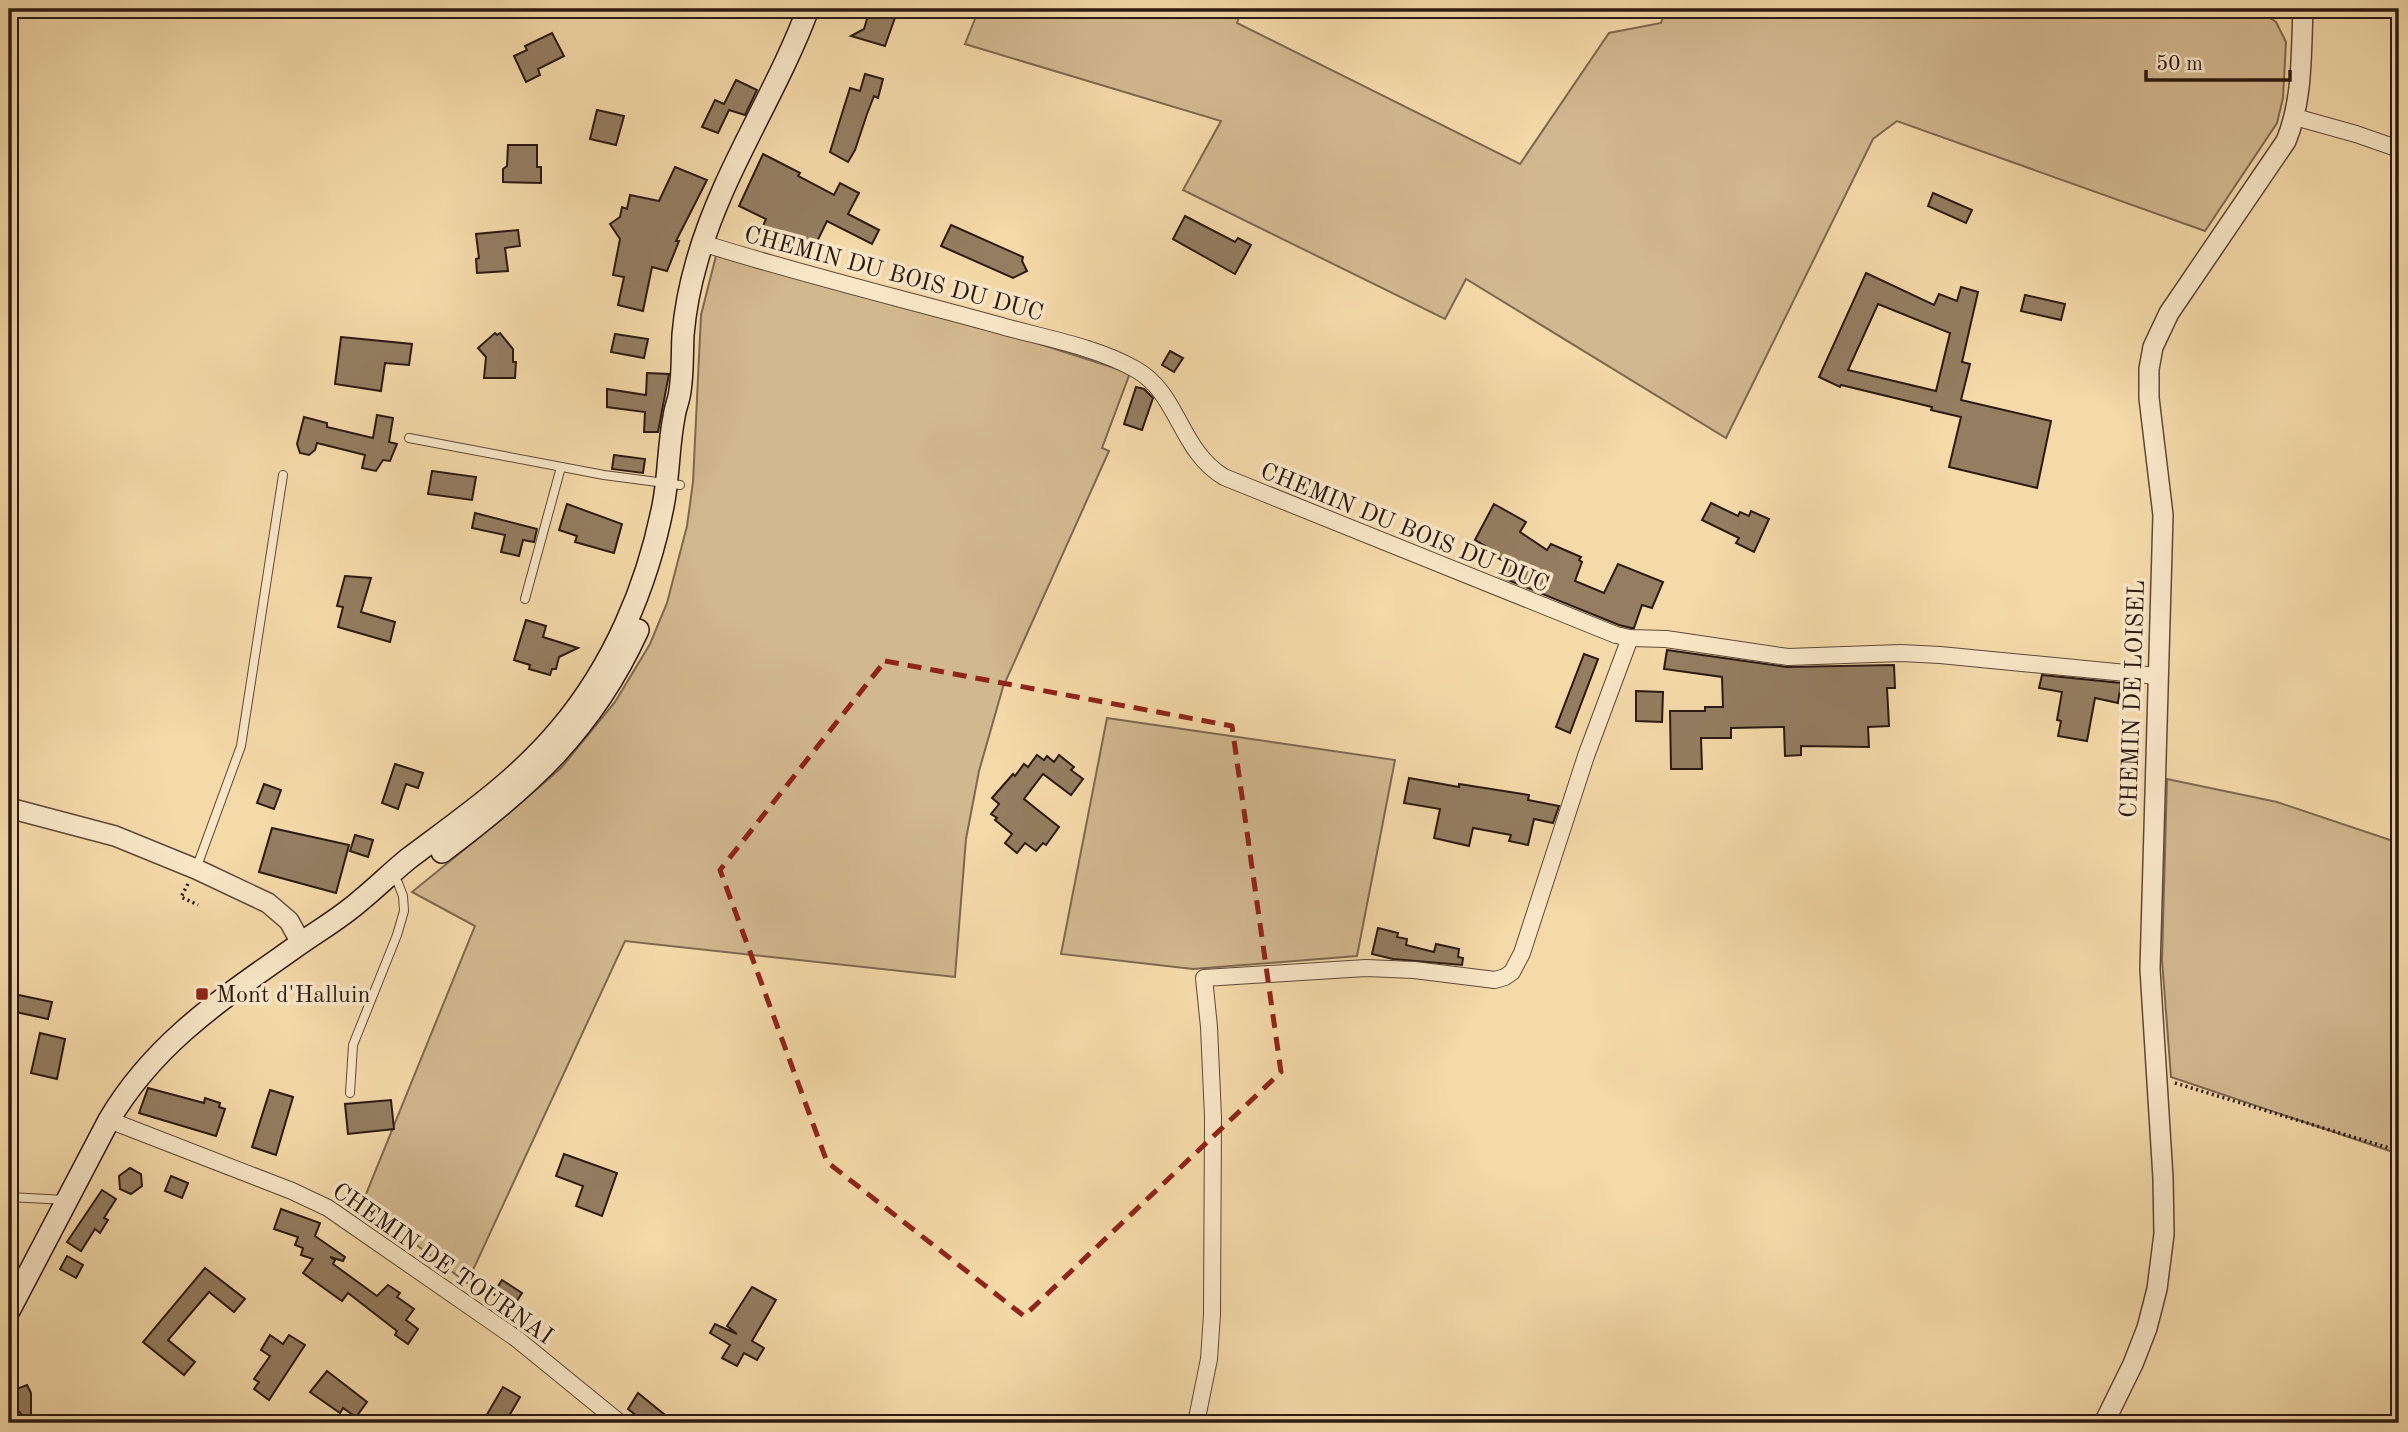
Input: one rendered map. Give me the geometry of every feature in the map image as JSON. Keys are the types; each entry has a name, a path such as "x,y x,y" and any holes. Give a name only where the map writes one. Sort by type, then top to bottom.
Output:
{"main road":[{"path":"9,1311 108,1119 139,1076 188,1025 360,901 464,835 525,786 559,753 596,706 626,656 651,600 669,542 673,484 673,418 680,393 686,314 702,243 728,183 779,80 808,9"}],"street":[{"name":"CHEMIN DE LOISEL","path":"2104,1423 2140,1345 2157,1289 2164,1234 2150,969 2162,515 2148,385 2154,347 2169,313 2279,153 2295,117 2303,9"},
{"path":"2295,117 2399,149"},
{"name":"CHEMIN DU BOIS DU DUC","path":"702,243 1065,344 1133,368 1158,387 1199,458 1223,477 1592,626 1630,638 1666,639 1788,657 1901,653 1940,655 2157,676"},
{"path":"1196,1423 1209,1359 1212,1314 1213,1117 1204,978 1366,968 1414,970 1484,980 1505,977 1512,972 1522,953 1586,756 1630,638"},
{"path":"9,808 114,836 193,874 268,903 289,921 301,943"},
{"name":"CHEMIN DE TOURNAI","path":"108,1119 292,1191 328,1208 517,1339 620,1423"}],"lane":[{"path":"2385,9 2399,15"},
{"path":"410,438 561,467 673,484"},
{"path":"525,599 561,467"},
{"path":"193,874 241,746 283,475"},
{"path":"350,1093 353,1045 404,911 395,878"},
{"path":"9,1197 66,1200"}],"path":[{"path":"193,874 181,897 198,905"},
{"path":"2157,1077 2399,1151"}],"highlighted area":[{"path":"885,661 1232,726 1281,1072 1024,1316 827,1162 720,870"}],"shaded area":[{"path":"979,9 1242,9 1237,23 1520,164 1609,33 1661,23 1666,9 2257,9 2276,22 2286,42 2283,98 2277,123 2205,231 1897,121 1873,139 1726,438 1466,279 1445,319 1183,190 1221,121 965,44"},
{"path":"718,248 980,325 1130,373 1102,448 1109,451 1003,687 979,771 966,839 955,977 625,941 467,1283 362,1204 475,926 412,892 561,768 615,702 650,644 667,603 687,526 693,482 701,315"},
{"path":"1107,718 1395,760 1357,956 1193,969 1061,954"},
{"path":"2167,779 2277,802 2399,843 2399,1154 2171,1077 2162,960"}],"building":[{"path":"870,9 898,9 885,46 851,36 864,29"},
{"path":"552,33 564,56 538,69 540,75 526,82 514,56 527,50 525,46"},
{"path":"865,74 883,79 878,98 874,96 855,150 848,162 830,152 850,88 860,91"},
{"path":"736,80 757,90 745,115 729,110 718,133 702,127 715,100 724,104"},
{"path":"597,110 624,116 616,145 590,139"},
{"path":"508,145 537,145 537,167 541,167 541,183 503,182"},
{"path":"763,154 834,195 840,183 859,193 848,214 879,230 872,244 827,221 809,258 760,233 766,219 739,206"},
{"path":"675,167 707,180 676,241 679,241 667,271 652,267 643,311 618,305 624,277 613,275 620,239 610,224 620,217 622,207 627,209 630,195 659,201"},
{"path":"1933,193 1972,210 1966,223 1928,206"},
{"path":"1185,216 1235,242 1238,238 1251,245 1235,274 1173,239"},
{"path":"951,225 1023,257 1027,271 1013,278 941,246"},
{"path":"518,230 520,246 505,248 508,271 477,273 476,259 479,258 476,234"},
{"path":"1866,273 1934,305 1939,294 1957,301 1961,287 1978,292 1962,362 1970,364 1961,400 2051,421 2037,488 1949,467 1961,417 1931,410 1932,407 1841,385 1840,387 1819,377","holes":["1878,304 1950,333 1936,391 1848,370"]},
{"path":"2025,295 2065,304 2061,320 2021,311"},
{"path":"495,333 500,333 513,349 515,378 484,378 486,357 478,348"},
{"path":"615,334 648,339 644,358 611,352"},
{"path":"341,337 412,344 409,365 385,363 381,391 335,384"},
{"path":"1170,351 1183,358 1174,372 1162,365"},
{"path":"647,373 669,374 658,432 644,432 645,412 607,407 607,389 646,395"},
{"path":"1136,387 1144,389 1153,398 1142,430 1124,424"},
{"path":"377,415 393,418 389,442 397,444 390,461 383,460 376,471 362,468 365,455 317,443 315,450 309,455 300,453 297,444 304,417 327,423 327,427 373,438"},
{"path":"614,455 645,459 643,473 612,469"},
{"path":"432,471 476,477 472,500 428,494"},
{"path":"1711,503 1738,516 1740,512 1749,516 1751,511 1769,519 1754,552 1736,543 1739,538 1702,520"},
{"path":"567,504 622,524 614,553 575,542 577,536 559,530"},
{"path":"1494,504 1526,522 1520,532 1547,550 1551,544 1581,557 1579,560 1582,562 1575,581 1604,593 1618,564 1663,582 1652,608 1642,605 1634,628 1631,628 1498,576 1504,561 1483,550 1485,546 1475,540"},
{"path":"475,513 537,529 534,542 523,540 519,556 501,552 505,535 472,528"},
{"path":"345,576 371,578 361,612 395,622 390,642 338,627 343,607 337,606"},
{"path":"526,620 546,626 543,637 578,648 559,657 556,669 552,669 550,675 529,669 530,665 514,660"},
{"path":"1667,650 1787,667 1894,665 1895,688 1887,688 1889,726 1868,727 1869,747 1801,746 1801,755 1785,756 1784,727 1731,728 1731,738 1701,738 1702,769 1671,769 1670,711 1705,711 1705,707 1723,707 1722,677 1664,669"},
{"path":"1584,654 1598,659 1570,733 1556,727"},
{"path":"2042,675 2121,683 2118,703 2095,698 2087,741 2058,736 2061,721 2057,720 2062,692 2039,688"},
{"path":"1636,691 1663,692 1662,722 1636,721"},
{"path":"1037,755 1044,760 1047,756 1054,762 1059,755 1074,767 1071,770 1083,779 1071,795 1043,774 1024,799 1059,827 1046,845 1043,843 1036,851 1025,843 1017,853 1005,843 1012,834 991,814 999,804 992,798 1013,774 1015,776 1024,764 1028,767"},
{"path":"395,764 423,773 418,788 406,784 398,809 382,803"},
{"path":"1409,778 1529,795 1528,800 1559,806 1553,823 1534,819 1528,845 1509,841 1511,835 1473,828 1469,846 1434,838 1440,809 1404,803"},
{"path":"264,784 281,790 274,809 257,803"},
{"path":"272,828 349,845 336,893 259,872"},
{"path":"355,835 373,840 368,857 350,851"},
{"path":"1378,928 1398,933 1397,937 1407,939 1406,945 1434,952 1436,944 1459,949 1458,957 1463,958 1462,965 1393,959 1372,954"},
{"path":"14,994 52,1002 48,1019 11,1011"},
{"path":"40,1033 65,1039 57,1079 31,1073"},
{"path":"148,1088 204,1103 205,1098 220,1103 219,1107 225,1109 216,1136 139,1113"},
{"path":"270,1090 293,1097 276,1155 252,1147"},
{"path":"391,1100 394,1129 348,1134 345,1104"},
{"path":"564,1154 617,1173 602,1216 576,1206 583,1186 556,1176"},
{"path":"130,1168 141,1174 142,1186 131,1194 120,1189 119,1176"},
{"path":"171,1176 188,1183 182,1198 165,1191"},
{"path":"102,1190 116,1199 104,1218 108,1220 100,1233 95,1229 81,1251 67,1242"},
{"path":"281,1209 320,1223 315,1236 345,1257 343,1261 330,1257 335,1260 333,1264 377,1296 388,1285 400,1293 397,1297 414,1309 406,1320 418,1329 408,1344 395,1335 397,1331 348,1293 342,1301 303,1273 313,1259 301,1255 303,1248 295,1245 298,1237 274,1229"},
{"path":"67,1256 83,1265 76,1278 60,1269"},
{"path":"205,1268 245,1299 234,1312 209,1292 168,1340 195,1362 184,1375 143,1342"},
{"path":"502,1280 522,1293 513,1307 493,1294"},
{"path":"752,1287 776,1300 752,1341 764,1348 757,1360 744,1353 737,1366 722,1358 730,1345 710,1333 715,1324 737,1334 727,1326"},
{"path":"270,1335 283,1344 289,1335 305,1345 269,1400 254,1389 259,1382 254,1379 270,1356 261,1350"},
{"path":"327,1371 367,1402 356,1417 343,1408 340,1413 310,1392"},
{"path":"27,1385 31,1393 31,1423 16,1409 11,1391"},
{"path":"503,1387 520,1397 505,1423 482,1423"},
{"path":"638,1393 675,1423 646,1423 628,1409"}],"place":[{"name":"Mont d'Halluin","path":"202,994"}]}
